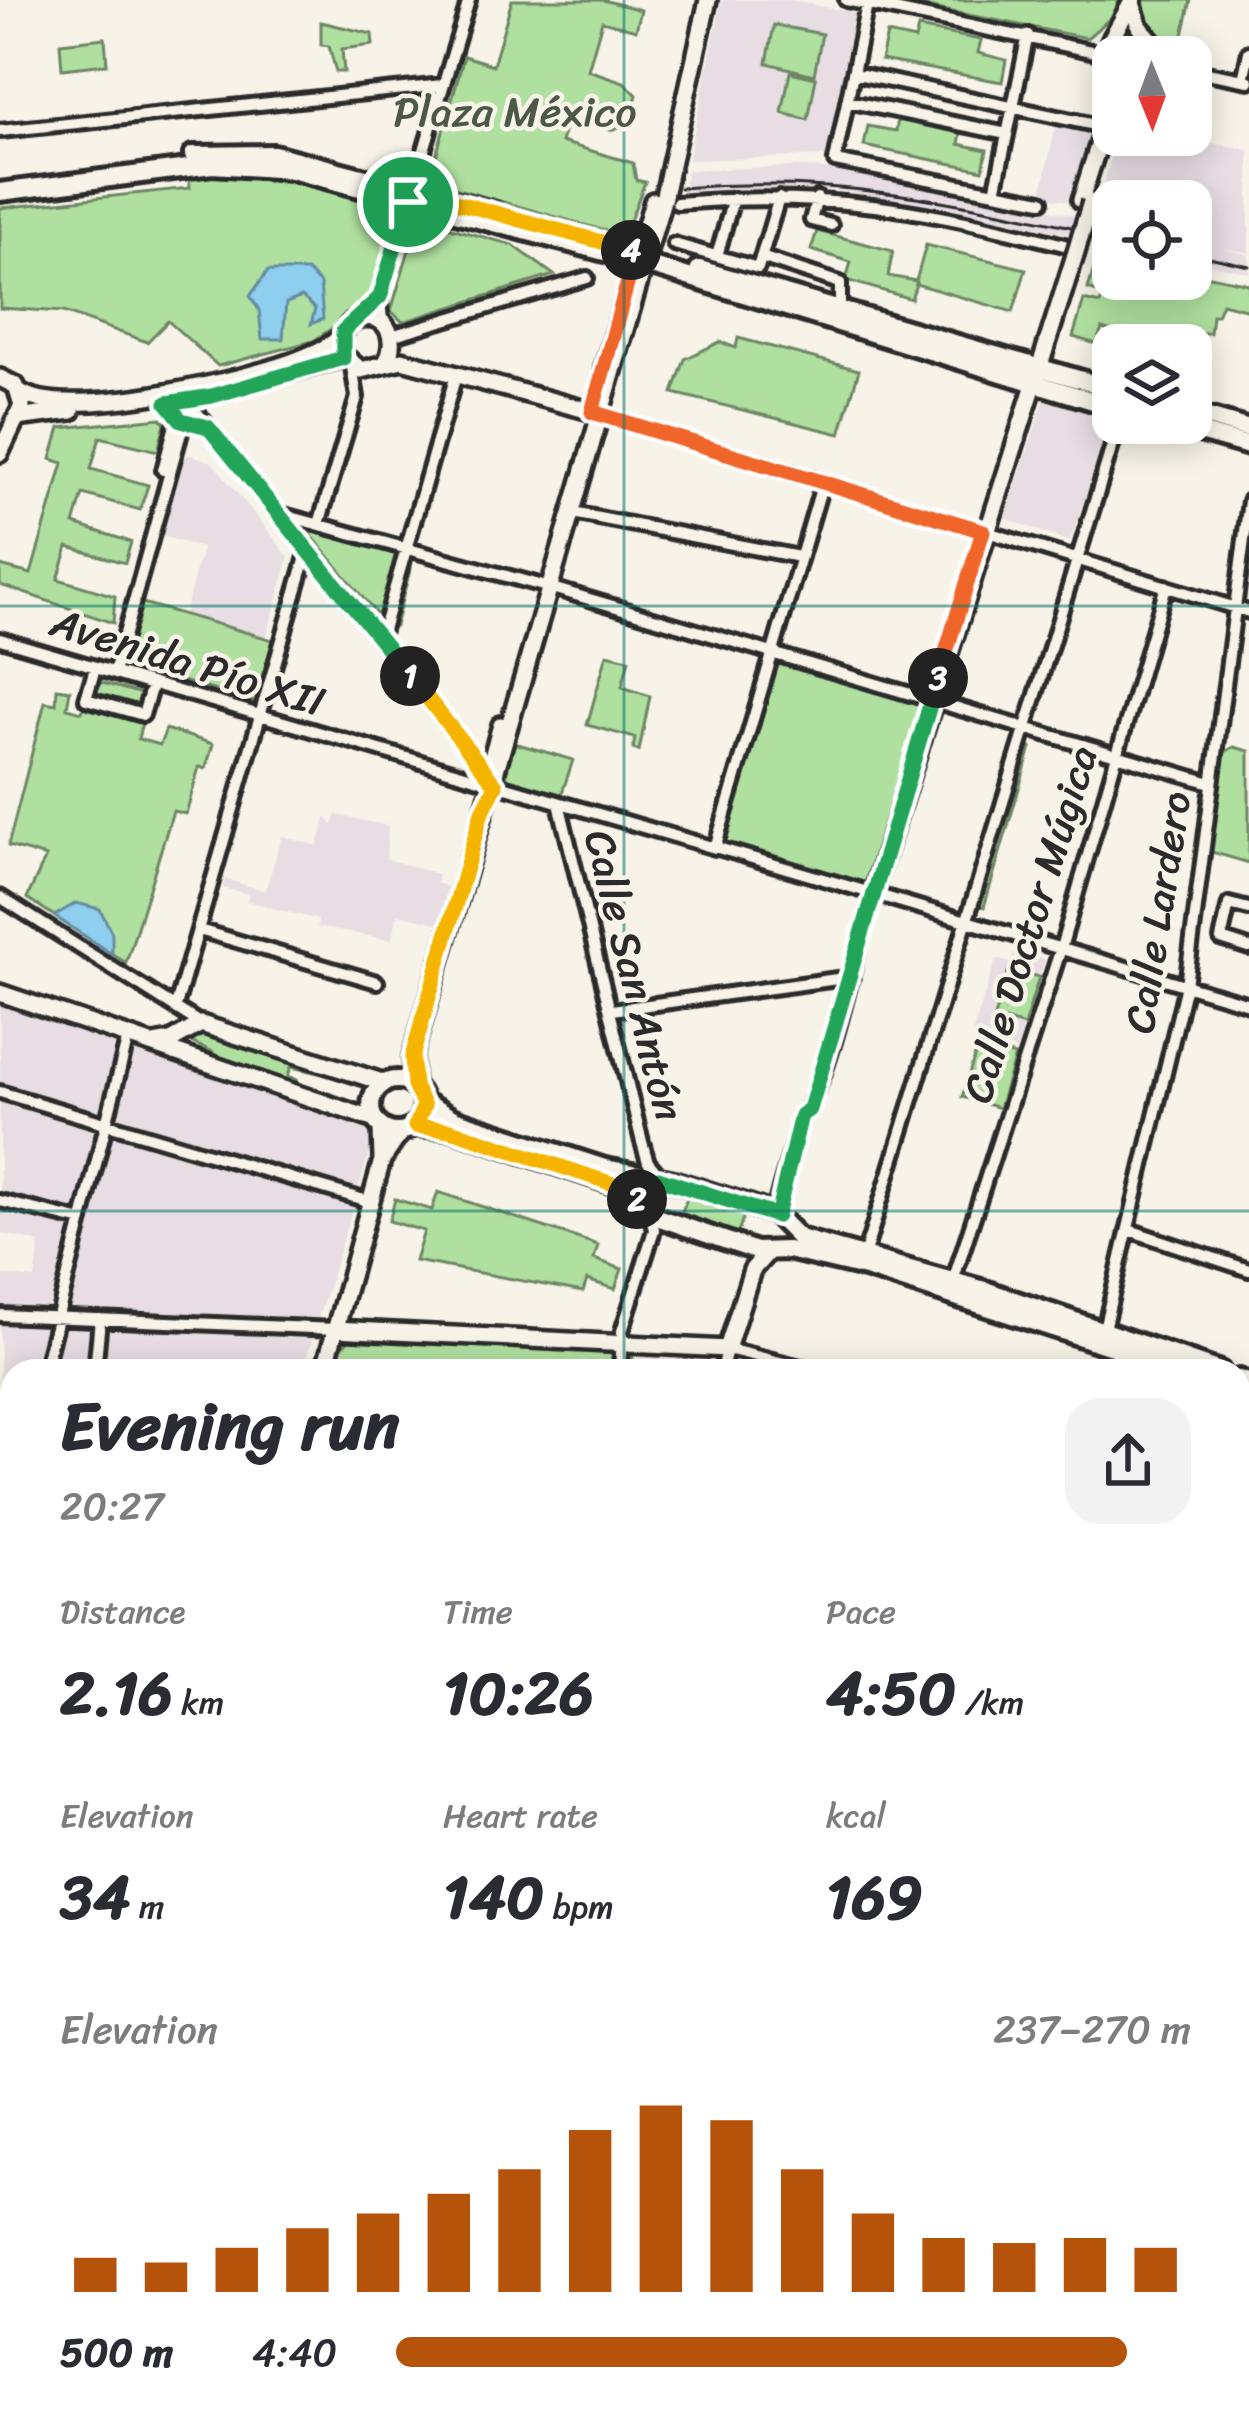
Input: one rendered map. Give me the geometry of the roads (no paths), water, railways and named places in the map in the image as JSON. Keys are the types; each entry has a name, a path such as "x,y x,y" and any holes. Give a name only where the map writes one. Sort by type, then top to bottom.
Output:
{"main road":[{"path":"382,1160 408,1129 419,1094 412,1057 481,815 496,785 547,587 641,261 698,0"},
{"path":"547,587 606,396 708,0"},
{"path":"1123,36 1130,27 1133,2"},
{"path":"1130,27 1150,36"},
{"path":"110,177 137,162 250,151 1035,375 1092,385"},
{"path":"873,893 1099,156"},
{"path":"0,192 237,164 291,170 409,196"},
{"path":"641,261 840,309 1092,398"},
{"path":"9,422 167,403 194,395 290,363 340,337 356,319 389,334 409,362"},
{"path":"386,362 389,334"},
{"path":"340,337 348,362"},
{"path":"2,377 20,392 53,402 194,395 348,362 370,370 386,362 409,362 597,413"},
{"path":"0,453 20,392"},
{"path":"1212,418 1249,429"},
{"path":"1212,435 1249,446"},
{"path":"0,994 378,1123 451,1130 625,1188 646,1209 670,1223 762,1254 984,1303 1151,1359"},
{"path":"151,1044 201,1024 389,1082 419,1094 454,1119 646,1171 780,1221 799,1238 953,1281 1187,1359"},
{"path":"185,1034 191,1058"},
{"path":"327,1359 382,1160 372,1099 412,1057"},
{"path":"646,1171 642,1188 646,1209"},
{"path":"335,1329 727,1349 762,1254 780,1221"}],"street":[{"path":"469,0 380,297 389,334 587,278"},
{"path":"846,0 1092,48"},
{"path":"868,2 835,161 1042,201"},
{"path":"995,192 1028,35"},
{"path":"1212,74 1246,81 1249,52"},
{"path":"853,73 1092,123"},
{"path":"0,131 443,86"},
{"path":"847,101 1007,134"},
{"path":"759,262 778,198"},
{"path":"817,198 811,220 831,225"},
{"path":"677,203 817,198 920,209 1071,247"},
{"path":"717,256 733,199"},
{"path":"674,244 840,284 840,309"},
{"path":"356,319 380,297"},
{"path":"319,524 357,397 348,362"},
{"path":"380,640 456,375"},
{"path":"194,395 194,408 206,425 496,785"},
{"path":"167,403 181,420 206,425"},
{"path":"597,413 1249,611"},
{"path":"116,670 181,420"},
{"path":"864,1256 970,922 1074,558 1112,444"},
{"path":"715,848 823,482"},
{"name":"Calle Lardero","path":"1104,1329 1186,985 1249,501"},
{"path":"573,513 799,557"},
{"path":"279,514 547,587 1211,783"},
{"path":"176,1006 308,550"},
{"name":"Calle Doctor Múgica","path":"953,1281 1060,948 1166,586"},
{"name":"Avenida Pío XII","path":"0,639 1249,1004"},
{"path":"95,668 86,699 143,715 152,685"},
{"name":"Calle San Antón","path":"559,803 646,1171"},
{"path":"780,1221 801,1115 810,1109 873,893"},
{"path":"0,897 201,1024"},
{"path":"1249,909 1229,904 1221,939 1249,948"},
{"path":"199,930 377,982"},
{"path":"611,1010 852,977"},
{"path":"47,1359 128,1037"},
{"path":"0,1091 370,1202"},
{"path":"0,1202 82,1221"},
{"path":"646,1209 652,1239"},
{"path":"620,1359 621,1342 652,1239 658,1227 670,1223"},
{"path":"1129,1230 1249,1270"},
{"path":"0,1315 335,1329"},
{"path":"96,1359 100,1319"},
{"path":"725,1359 727,1349 768,1359"}],"water":[{"path":"268,271 307,271 320,284 323,319 311,324 315,309 302,297 286,303 283,339 262,339 259,310 250,296"},
{"path":"76,903 100,909 112,933 112,954 54,916"}],"railway":[{"path":"680,188 794,185 899,194 1092,232"},
{"path":"1212,258 1249,266"}],"park label":[{"name":"Plaza México","path":"515,111"}]}
